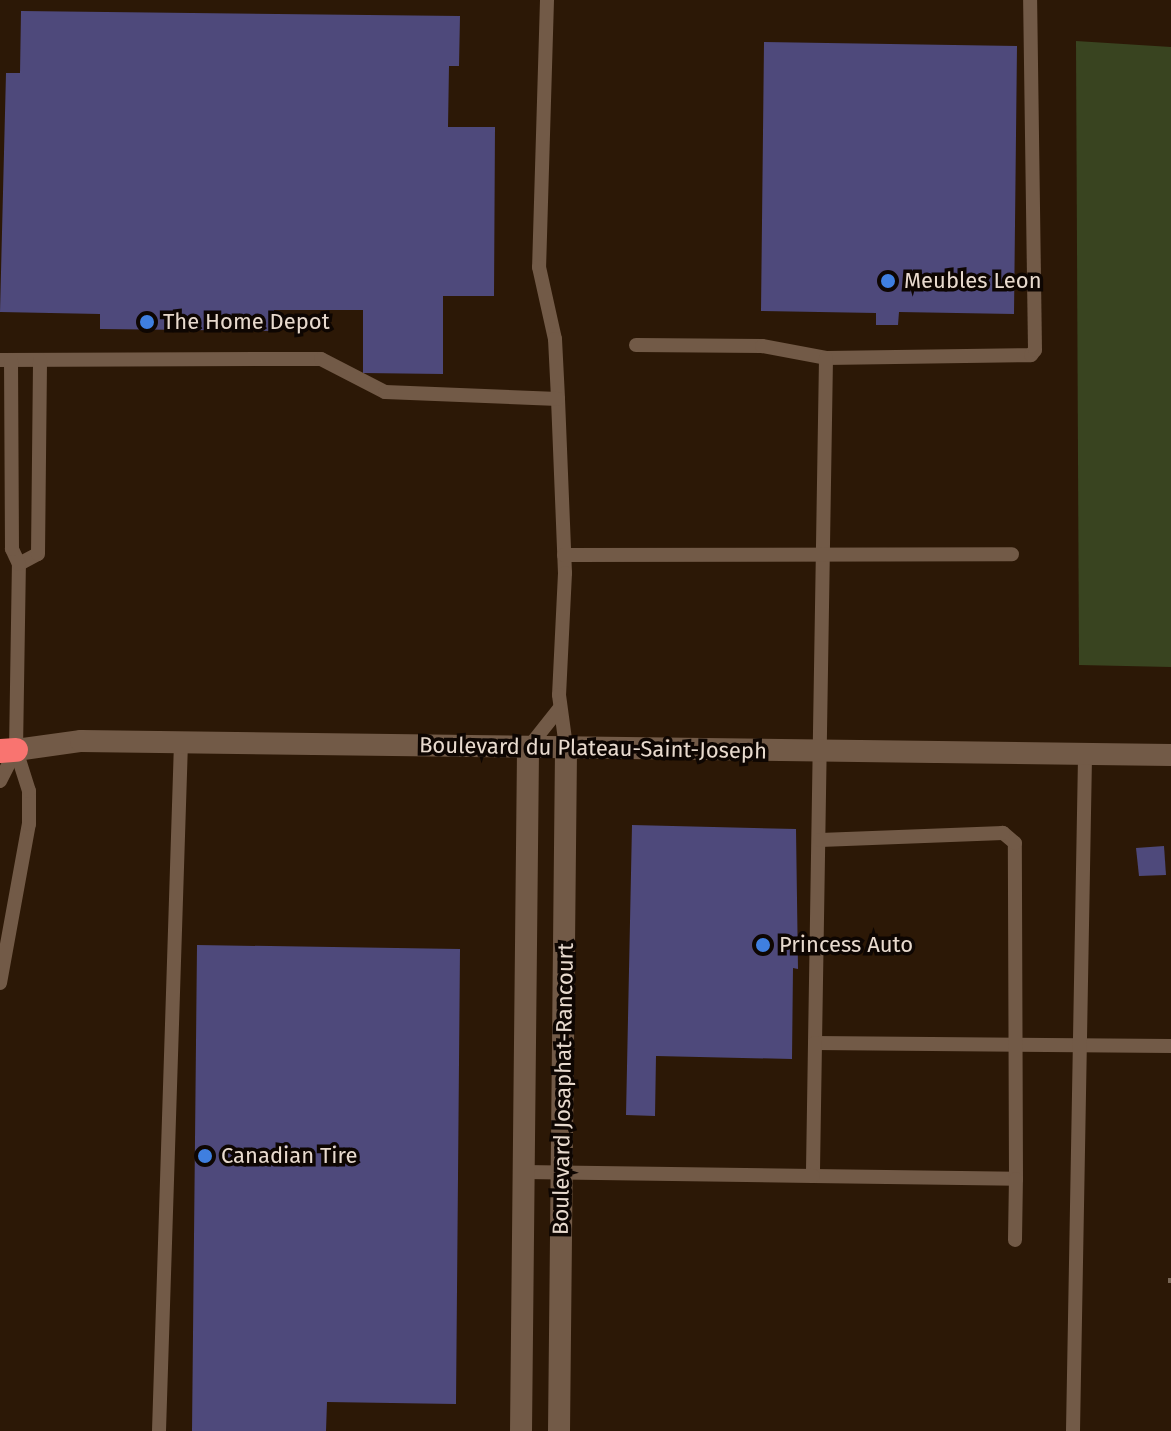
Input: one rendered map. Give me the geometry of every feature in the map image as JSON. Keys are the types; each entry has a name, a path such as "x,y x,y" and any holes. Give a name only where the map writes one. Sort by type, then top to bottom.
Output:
{"street":[{"name":"Boulevard du Plateau-Saint-Joseph","path":"8,750 81,741 1171,755"},
{"name":"Boulevard Josaphat-Rancourt","path":"559,1431 566,747"},
{"name":"Boulevard Josaphat-Rancourt","path":"521,1431 528,748"}],"lane":[{"path":"547,0 539,267 555,339 564,555 559,709 566,747"},
{"path":"636,345 762,346 826,358 1031,355 1035,350 1030,0"},
{"path":"813,1176 824,750 826,358"},
{"path":"0,781 8,750 19,564 6,549 6,360 321,359 385,392 558,399"},
{"path":"19,564 38,554 40,360"},
{"path":"564,555 1012,554"},
{"path":"528,748 559,709"},
{"path":"159,1431 181,743"},
{"path":"0,983 29,824 29,785 8,750"},
{"path":"1073,1431 1085,754"},
{"path":"820,840 1003,833 1015,843 1015,1240"},
{"path":"815,1043 1171,1046"},
{"path":"524,1172 1016,1179"}],"green space":[{"path":"1076,41 1171,47 1171,667 1079,665"}],"building":[{"path":"21,11 460,16 459,66 449,66 448,127 495,127 494,296 443,296 443,374 363,373 363,310 274,310 273,331 100,329 100,314 0,312 6,73 20,73"},
{"path":"764,42 1017,46 1014,314 899,312 898,325 876,325 876,313 761,311"},
{"path":"632,825 796,829 798,969 793,968 792,1059 656,1056 655,1116 626,1115"},
{"path":"1164,846 1166,875 1139,876 1136,848"},
{"path":"197,945 460,949 456,1404 327,1402 326,1431 192,1431"}],"place":[{"name":"Meubles Leon","path":"888,281"},
{"name":"The Home Depot","path":"147,322"},
{"name":"Princess Auto","path":"763,945"},
{"name":"Canadian Tire","path":"205,1156"}]}
